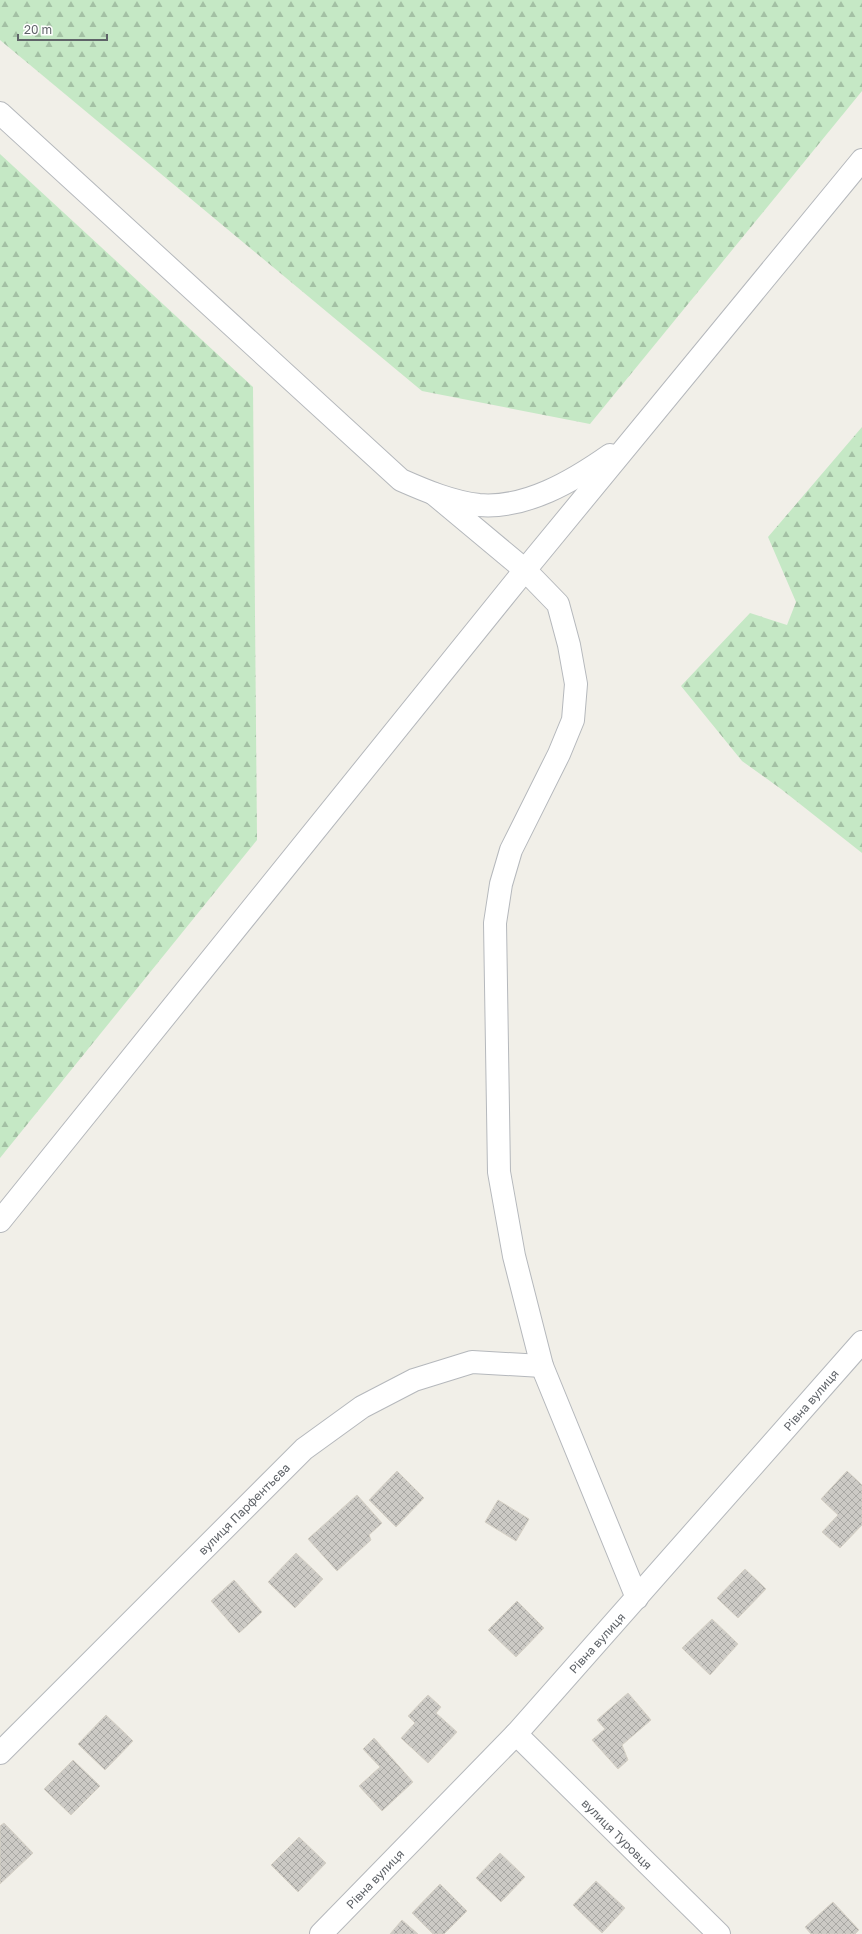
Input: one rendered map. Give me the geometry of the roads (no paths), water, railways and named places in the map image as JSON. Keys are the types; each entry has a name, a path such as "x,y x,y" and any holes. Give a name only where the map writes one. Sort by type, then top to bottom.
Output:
{"street":[{"path":"0,113 401,480 434,494 479,505 512,504 541,493 585,472 633,439"},
{"path":"0,1221 525,570 862,160"},
{"path":"434,494 525,570 558,604 569,645 576,684 573,720 559,754 511,850 500,884 495,924 499,1172 514,1256 542,1366 637,1598"},
{"name":"Рівна вулиця","path":"321,1934 516,1734 862,1342"},
{"name":"вулиця Парфентьєва","path":"0,1754 304,1450 362,1407 414,1380 472,1362 542,1366"},
{"name":"вулиця Туровця","path":"516,1734 719,1934"}]}
